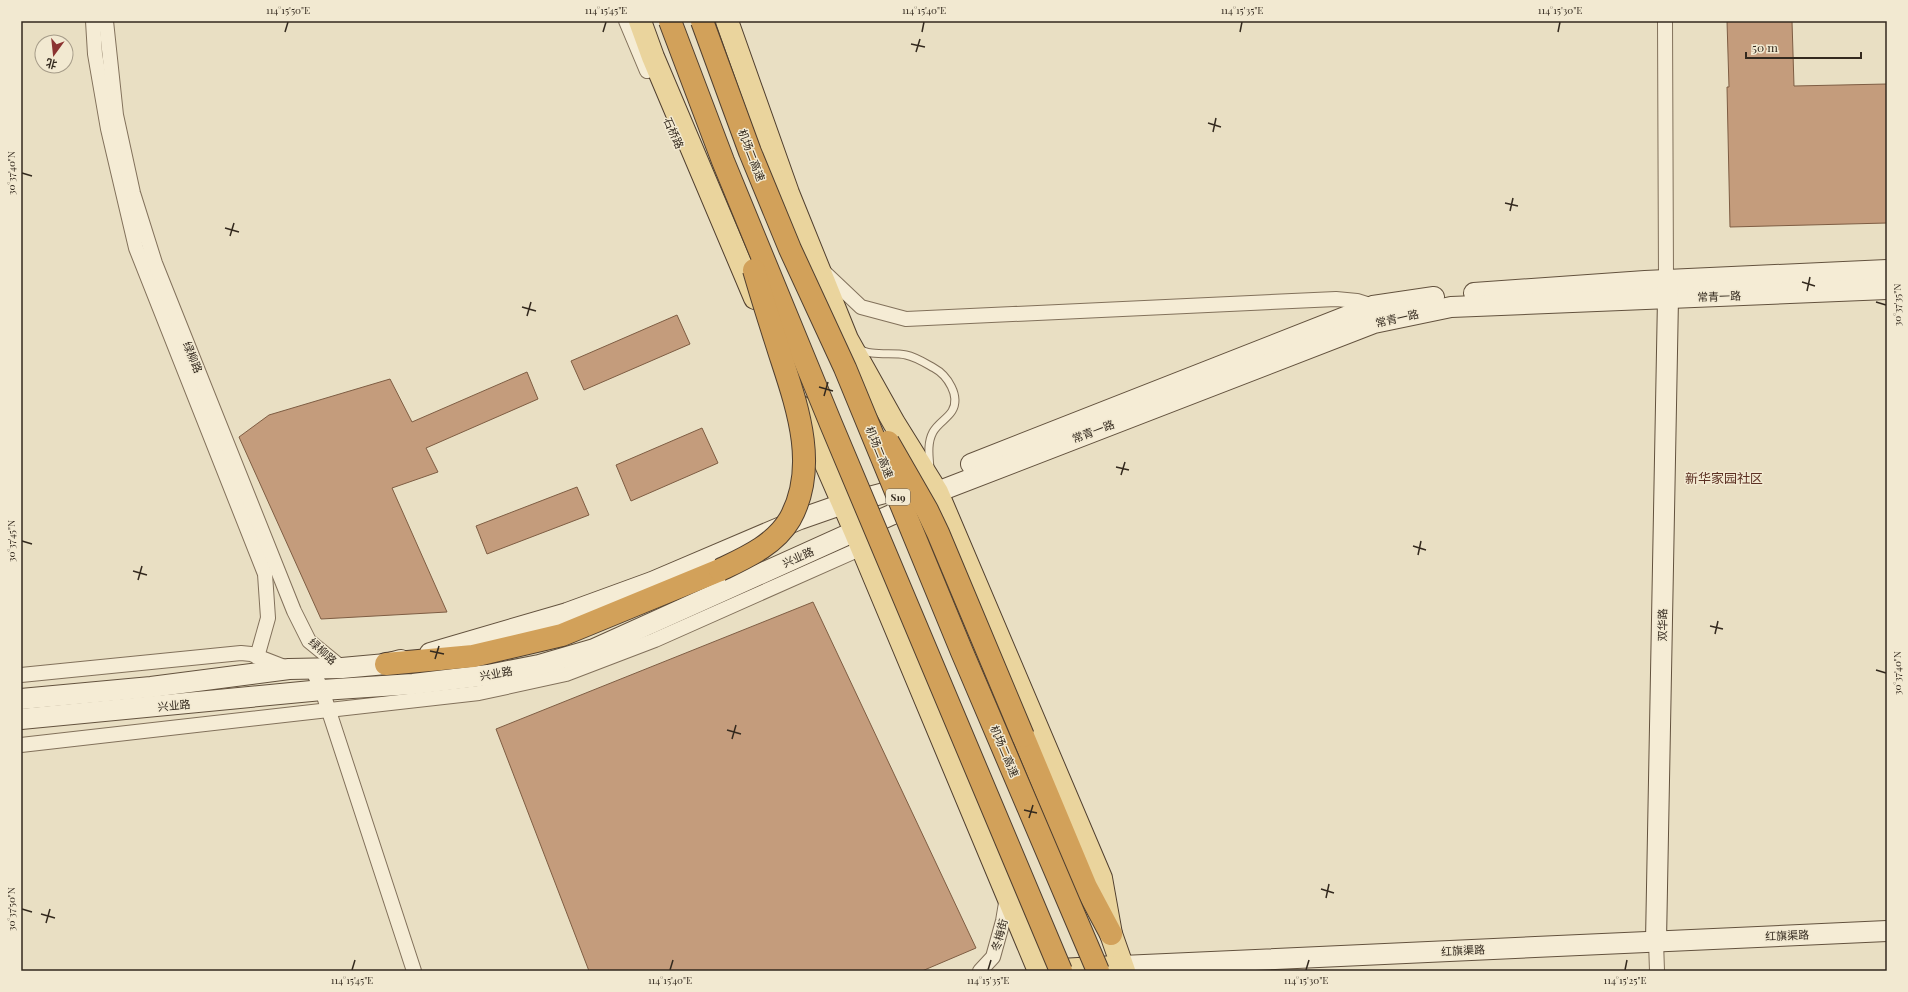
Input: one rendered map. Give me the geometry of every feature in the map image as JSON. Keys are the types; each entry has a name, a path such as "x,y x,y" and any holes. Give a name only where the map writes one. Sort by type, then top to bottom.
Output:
{"highway":[{"path":"670,21 722,161 1061,971"},
{"name":"机场二高速","path":"702,21 750,152 790,249 845,368 962,652 1098,971"},
{"path":"386,664 473,656 562,635 748,557 772,540 790,519 798,497 804,468 804,439 795,400 758,285 722,161"},
{"path":"845,368 927,510 1086,887 1111,934"}],"main road":[{"path":"640,21 653,57 859,540 1039,971"},
{"path":"727,21 788,194 847,339 894,422 934,486 1101,878 1111,934 1123,969"},
{"name":"常青一路","path":"934,486 1374,323 1451,307 1887,270"},
{"name":"常青一路","path":"934,486 1373,306 1451,295 1667,289 1887,289"},
{"name":"双华路","path":"1656,941 1667,289"},
{"name":"兴业路","path":"21,699 151,687 289,669 342,668 386,664 451,648 567,613 652,582 800,519 843,504 934,486"},
{"name":"兴业路","path":"21,719 322,690 413,684 488,675 539,665 594,649 859,540 934,486"},
{"name":"红旗渠路","path":"1039,971 1123,969 1656,941 1887,931"}],"street":[{"name":"绿柳路","path":"93,21 95,54 108,130 136,248 265,574 268,618 257,657"},
{"name":"绿柳路","path":"106,21 116,115 133,193 155,263 294,611 309,641 342,668"},
{"name":"石桥路","path":"626,21 715,223 731,241"},
{"path":"1664,21 1667,289"},
{"name":"常青一路","path":"816,264 861,307 906,319 1336,299 1357,301 1373,306"},
{"path":"21,745 479,693 566,674 655,640 859,540"},
{"path":"21,675 241,653 251,654 289,669"},
{"name":"绿柳路","path":"312,669 322,690 414,971"},
{"name":"冬梅街","path":"980,971 993,957 1003,921 1008,895"},
{"name":"双华路","path":"1656,941 1657,971"}],"lane":[{"path":"847,339 860,349 872,352 906,355 923,362 936,369 952,386 954,394 952,410 933,432 929,446 934,486"}],"building":[{"path":"1727,21 1792,21 1794,86 1887,84 1887,223 1730,227"},
{"path":"677,315 690,344 584,390 571,361"},
{"path":"527,372 538,399 426,448 438,472 392,488 447,612 321,619 239,437 269,415 390,379 412,422"},
{"path":"702,428 718,463 631,501 616,465"},
{"path":"577,487 589,515 487,554 476,526"},
{"path":"813,602 976,948 922,971 589,971 496,729"}],"district":[{"name":"新华家园社区","path":"1724,477"}]}
